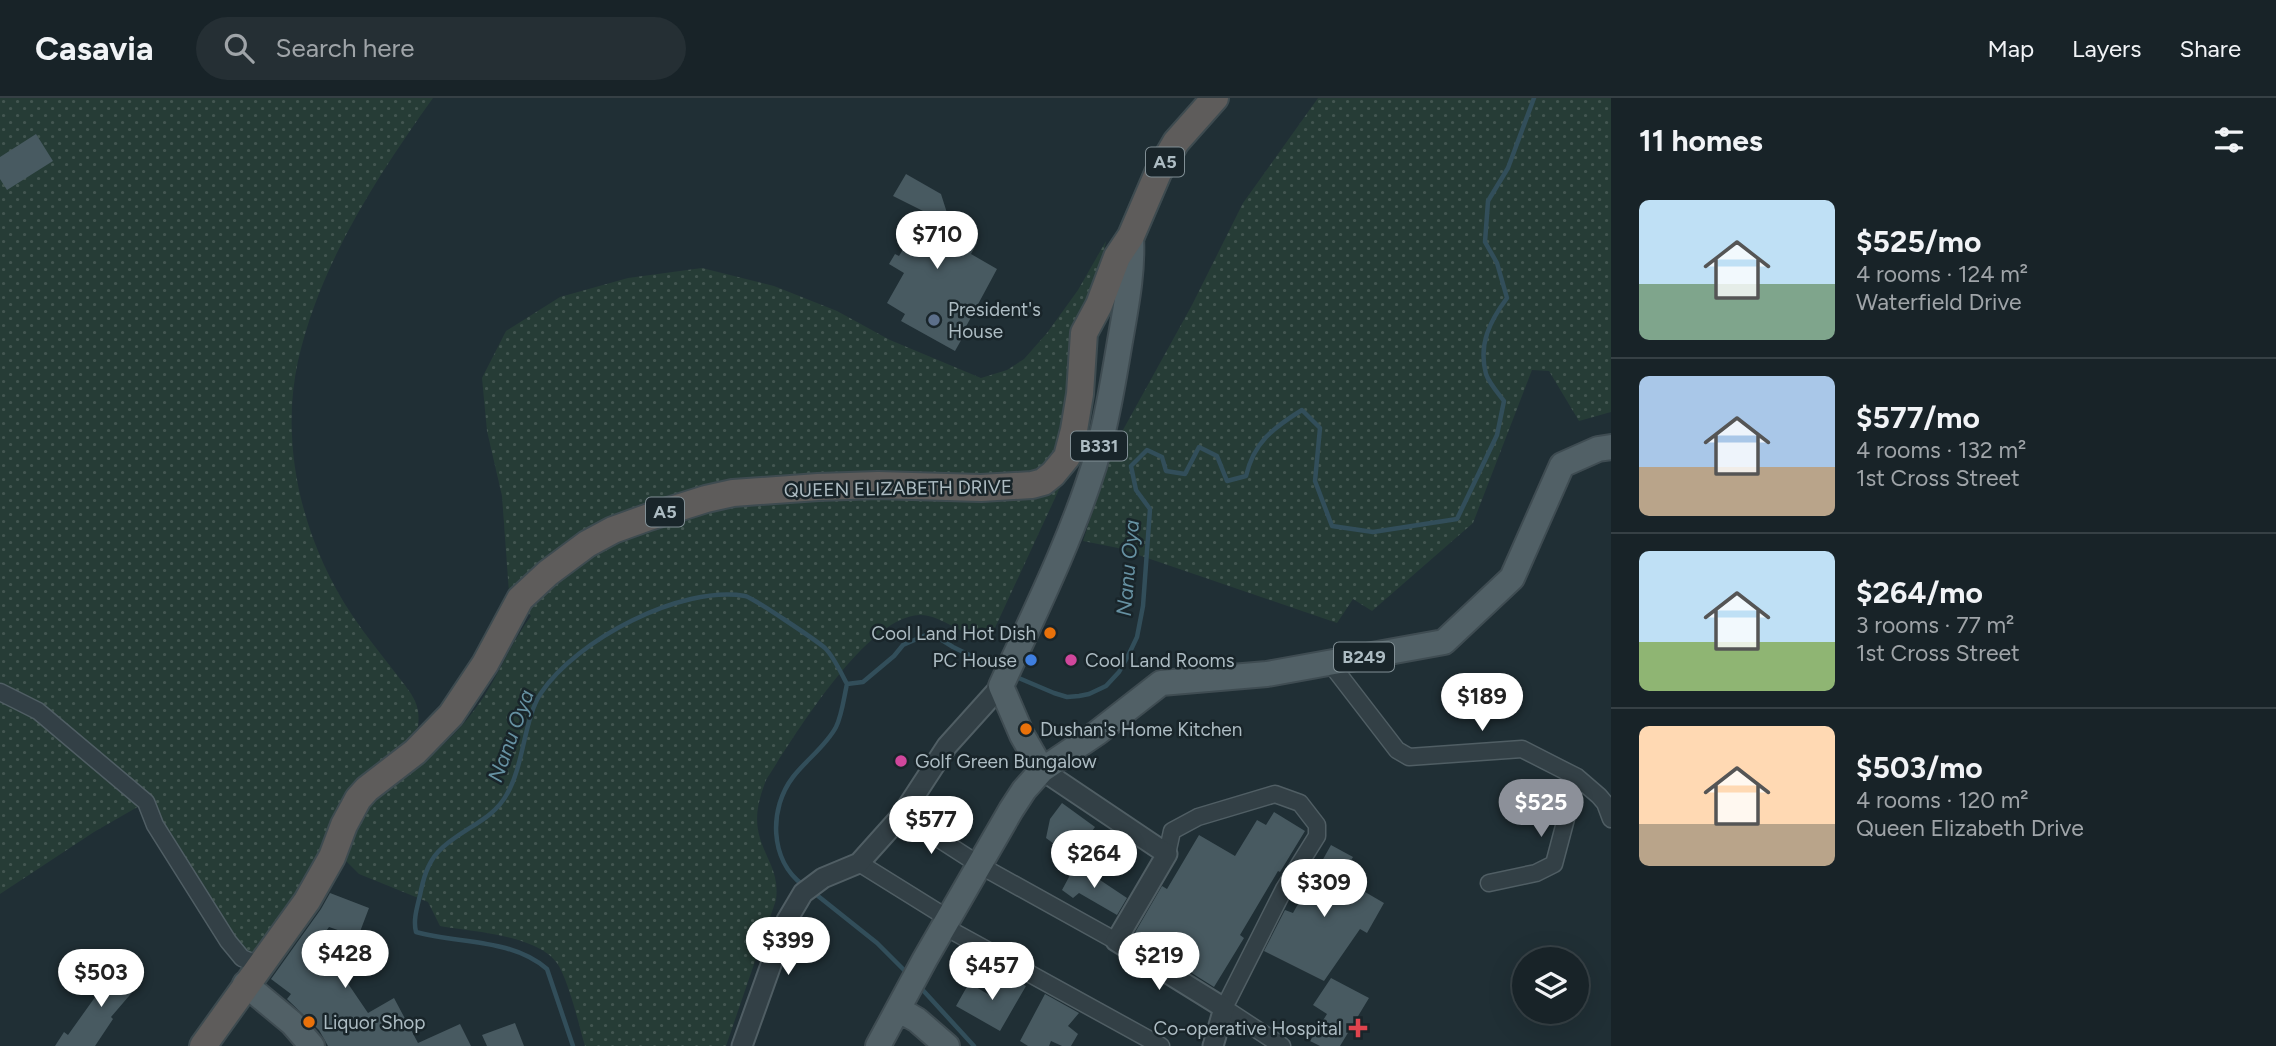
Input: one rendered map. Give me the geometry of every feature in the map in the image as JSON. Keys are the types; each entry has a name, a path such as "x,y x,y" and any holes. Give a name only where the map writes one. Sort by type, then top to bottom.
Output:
{"highway":[{"name":"A5","path":"1131,236 1158,173 1176,142 1215,98"},
{"name":"QUEEN ELIZABETH DRIVE","path":"203,1046 315,888 358,799 366,789 415,752 452,715 485,664 520,599 548,573 587,544 613,530 706,499 733,493 818,486 981,488 1032,485 1048,479 1061,467 1071,447 1080,394 1084,333 1117,257 1131,236"}],"main road":[{"name":"B331","path":"1002,684 1069,534 1101,441 1109,409 1132,267 1131,236"},
{"name":"B249","path":"1042,770 1097,733 1161,683 1267,674 1444,642 1512,578 1562,465 1598,449 1611,447"},
{"path":"878,1046 925,959 1024,790 1042,770 1014,719 1002,684"},
{"path":"252,975 312,1046"},
{"path":"901,1003 947,1046"}],"street":[{"path":"1330,663 1397,750 1409,757 1522,749 1577,777 1605,803 1611,819"},
{"path":"742,1046 787,920 809,888 859,863 902,814 947,746 1002,684"},
{"path":"0,691 38,710 146,802 155,825 252,975"},
{"path":"1042,770 1167,855"},
{"path":"1489,883 1536,873 1554,864 1577,777"},
{"path":"1116,941 1167,855 1172,831 1198,817 1275,793 1300,803 1317,825 1317,836 1284,889 1224,1008 1213,1046"},
{"path":"902,814 981,866 1116,941 1282,1046"},
{"path":"859,863 947,923 1161,1046"}],"green space":[{"path":"0,98 433,98 352,223 320,290 298,361 292,427 300,494 321,557 352,615 413,698 418,711 418,727 329,830 306,882 257,951 251,953 243,950 141,805 94,832 0,894"},
{"path":"1318,98 1611,98 1611,412 1579,421 1549,371 1532,370 1473,523 1372,611 1353,599 1337,623 1118,548 1083,541 1113,448 1192,305 1243,203"},
{"path":"1106,241 1062,483 994,630 989,636 981,637 928,616 919,615 898,621 854,657 833,682 766,780 757,824 776,880 776,900 726,1046 585,1046 568,986 552,957 539,948 506,937 440,926 428,902 359,874 345,860 355,827 369,804 435,752 465,721 488,690 531,616 509,593 502,496 487,431 482,378 506,331 560,297 628,278 702,268 774,286 837,311 890,340 981,378 1007,370 1024,359 1078,290"}],"building":[{"path":"36,134 53,161 7,190 0,179 0,157"},
{"path":"906,174 941,194 948,216 944,224 977,243 971,254 997,269 955,351 901,321 905,314 887,303 904,273 889,264 895,254 899,256 925,212 893,196"},
{"path":"1062,803 1095,827 1073,858 1046,838 1050,819"},
{"path":"1274,812 1305,831 1240,935 1244,938 1214,987 1133,936 1162,886 1167,889 1199,835 1235,856 1257,820 1266,825"},
{"path":"1331,845 1353,857 1341,878 1384,903 1367,933 1360,929 1324,981 1264,951 1285,910 1293,913"},
{"path":"1076,864 1127,898 1117,915 1079,893 1073,898 1062,890"},
{"path":"330,893 369,908 358,937 329,927 319,941 368,1013 394,998 418,1043 460,1024 471,1046 328,1046 319,1030 287,999 291,994 271,979"},
{"path":"122,966 141,982 111,1017 113,1019 95,1046 55,1046 64,1032 68,1035 98,993 91,986 101,973 110,980"},
{"path":"1005,975 1026,986 1000,1031 956,1006 969,983 993,997"},
{"path":"1331,978 1369,998 1340,1046 1320,1046 1310,1041 1327,1014 1313,1005"},
{"path":"1045,994 1079,1013 1068,1026 1078,1034 1071,1046 1062,1046 1051,1041 1049,1046 1028,1046 1020,1041"},
{"path":"515,1023 524,1046 487,1046 482,1035"}],"waterway":[{"name":"Nanu Oya","path":"1014,676 1067,697 1089,694 1106,686 1119,672 1137,637 1143,606 1150,509 1136,490 1131,466 1147,450 1162,457 1166,471 1185,474 1199,447 1217,456 1227,481 1246,476 1254,454 1266,437 1302,410 1320,428 1315,481 1332,526 1373,532 1457,519 1497,435 1504,401 1487,377 1484,363 1487,333 1507,298 1497,263 1485,242 1488,201 1508,168 1534,98"},
{"name":"Nanu Oya","path":"573,1046 547,969 517,952 484,943 432,936 416,932 415,927 423,884 434,857 446,844 493,812 507,794 513,782 535,703 541,693 557,673 579,654 632,620 691,599 719,595 750,598 810,637 825,648 847,684"},
{"name":"Nanu Oya","path":"847,684 863,682 903,645 928,634 1000,670"},
{"path":"803,885 784,862 779,848 776,833 780,803 793,777 836,727 847,684"},
{"path":"813,892 877,943 907,973"},
{"path":"920,987 974,1046"}],"place":[{"name":"President's House","path":"934,320"},
{"name":"Cool Land Hot Dish","path":"1050,633"},
{"name":"PC House","path":"1031,660"},
{"name":"Cool Land Rooms","path":"1071,660"},
{"name":"Dushan's Home Kitchen","path":"1026,729"},
{"name":"Golf Green Bungalow","path":"901,761"},
{"name":"Liquor Shop","path":"309,1022"},
{"name":"Co-operative Hospital","path":"1358,1028"}]}
